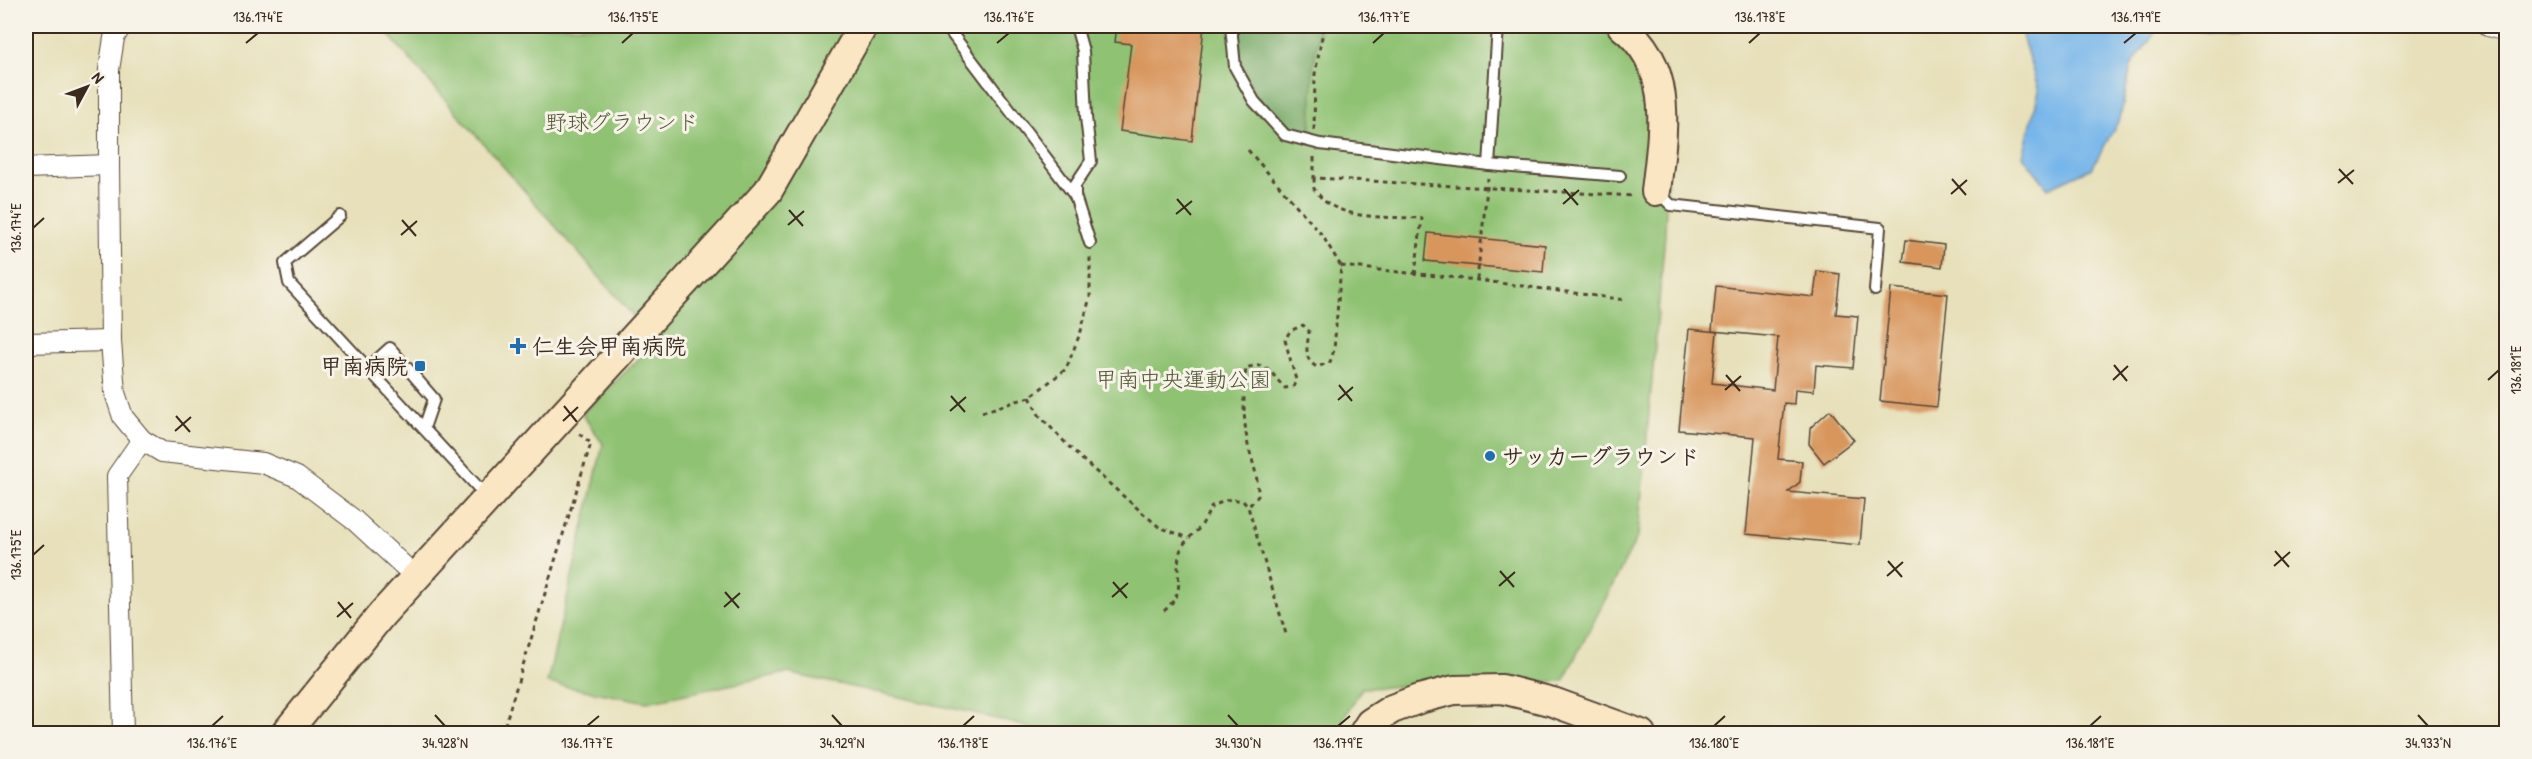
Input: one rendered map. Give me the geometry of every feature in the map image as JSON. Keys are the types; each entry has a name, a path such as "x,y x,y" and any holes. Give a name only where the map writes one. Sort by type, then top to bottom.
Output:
{"street":[{"path":"121,26 114,38 109,70 109,165 111,341 115,393 123,417 142,440 162,452 263,463 297,477 354,520 416,577"},
{"path":"285,734 382,615 768,190 863,26"},
{"path":"1622,26 1639,39 1660,81 1663,138 1656,191"},
{"path":"2488,26 2506,31"},
{"path":"26,168 109,165"},
{"path":"26,343 111,341"},
{"path":"123,734 117,476 142,440"},
{"path":"1363,734 1370,723 1392,709 1419,699 1454,690 1502,689 1552,702 1641,734"}],"lane":[{"path":"946,26 1075,196"},
{"path":"1076,26 1083,51 1091,161 1075,185 1075,196 1090,243"},
{"path":"1231,26 1235,68 1254,101 1285,135 1320,144 1489,165 1620,176"},
{"path":"1489,165 1498,26"},
{"path":"1656,191 1671,206 1880,228 1875,290"},
{"path":"340,216 285,263 289,283 488,498"},
{"path":"368,368 390,348 434,399 424,428"}],"path":[{"path":"1248,150 1322,235 1341,266 1334,350 1330,362 1317,367 1310,363 1306,357 1310,331 1303,326 1290,331 1285,340 1296,380 1293,387 1286,388 1269,369 1258,364 1246,368 1242,400 1248,444 1258,475 1258,496 1248,507"},
{"path":"1477,280 1489,165"},
{"path":"1314,178 1314,189 1327,203 1367,215 1422,218 1415,274"},
{"path":"982,412 1030,397 1066,369 1081,331 1090,297 1090,243"},
{"path":"1341,266 1477,280 1626,300"},
{"path":"1030,397 1039,415 1130,502 1159,527 1189,538"},
{"path":"502,734 591,443 561,419"},
{"path":"1164,611 1176,600 1180,575 1179,555 1189,538 1200,527 1212,506 1230,499 1243,501 1248,507 1286,634"}],"green space":[{"name":"甲南中央運動公園","path":"381,26 1636,26 1667,176 1665,234 1638,536 1563,681 1362,688 1335,733 1049,733 974,713 787,673 647,702 547,683 603,444 582,414 656,342"},
{"path":"1240,26 1320,26 1313,67 1311,136 1287,130 1259,100 1240,66"}],"water":[{"path":"2019,26 2160,26 2131,66 2120,118 2092,168 2048,188 2023,156 2039,91"},
{"path":"2166,26 2236,26 2234,36"}],"building":[{"path":"1117,26 1204,26 1192,141 1120,131 1131,44 1115,42"},
{"path":"1428,233 1545,245 1543,272 1425,261"},
{"path":"1906,240 1944,245 1942,267 1903,262"},
{"path":"1817,271 1840,274 1836,314 1858,316 1853,368 1816,365 1814,391 1795,389 1794,404 1784,403 1778,459 1802,461 1800,482 1788,492 1864,499 1860,545 1746,534 1755,437 1679,430 1689,329 1717,332 1712,383 1773,390 1778,337 1712,331 1716,286 1814,297"},
{"path":"1891,288 1948,294 1937,407 1880,401"},
{"path":"1830,410 1854,440 1824,463 1809,444 1810,428"}],"place":[{"name":"仁生会甲南病院","path":"518,346"},
{"name":"甲南病院","path":"420,366"},
{"name":"サッカーグラウンド","path":"1490,456"}],"park label":[{"name":"野球グラウンド","path":"622,122"}]}
